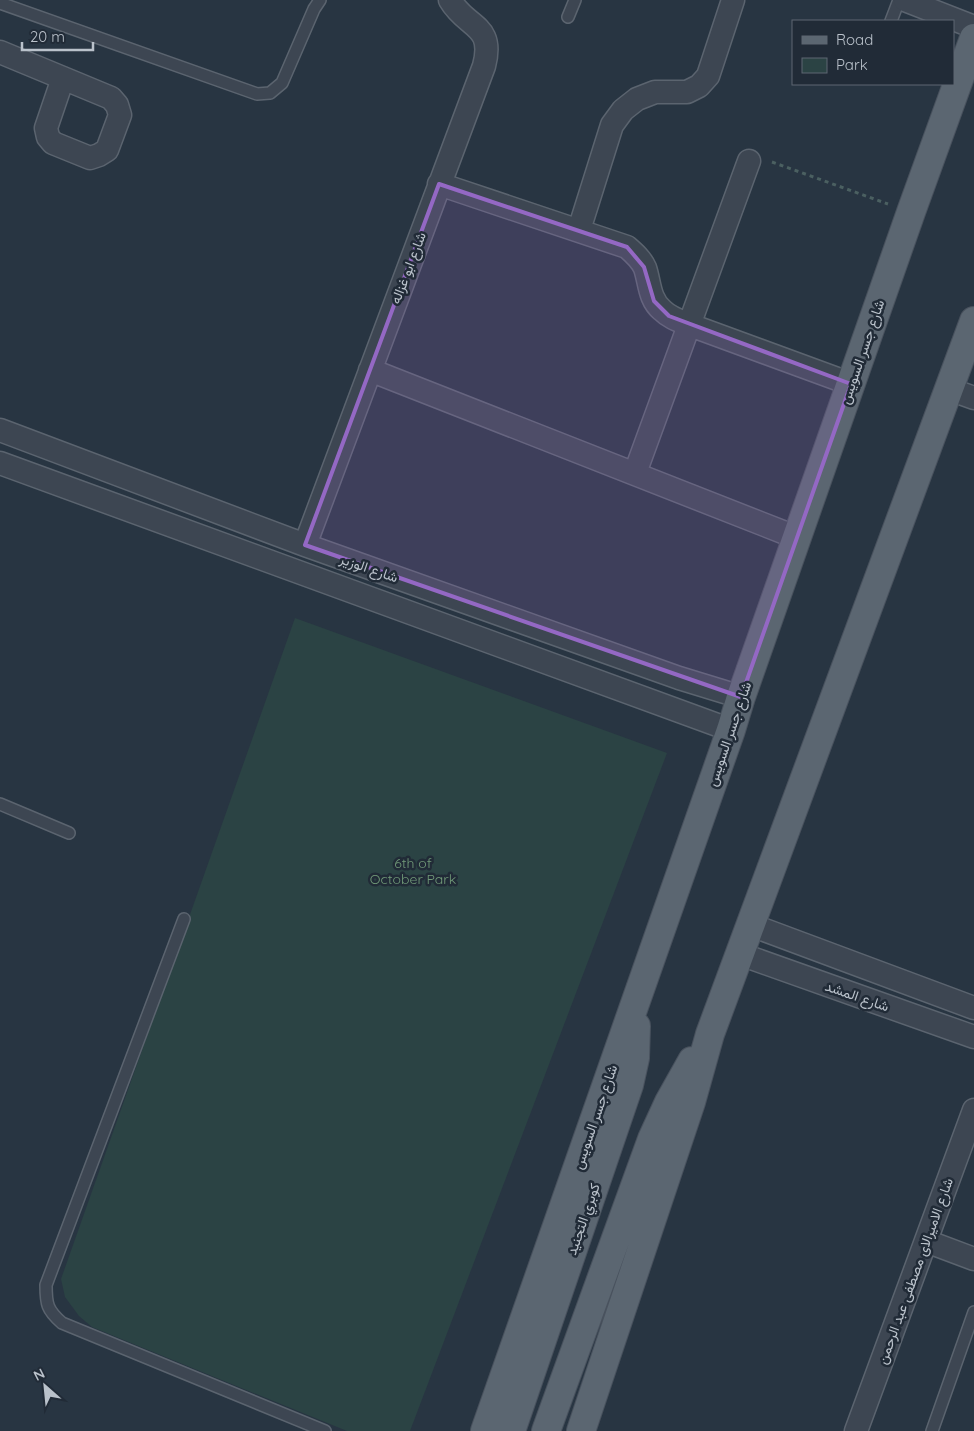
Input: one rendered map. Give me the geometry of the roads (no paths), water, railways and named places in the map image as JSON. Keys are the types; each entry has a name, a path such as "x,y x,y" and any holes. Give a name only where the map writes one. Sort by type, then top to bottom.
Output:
{"main road":[{"name":"شارع جسر السويس","path":"484,1431 911,212 974,38"},
{"path":"581,1431 691,1102 710,1034 974,321"},
{"name":"كوبري التجنيد","path":"510,1431 630,1085 635,1058 634,1004"},
{"path":"546,1431 652,1139 668,1102 710,1034"}],"street":[{"name":"شارع ابو غزاله","path":"305,545 484,66 487,53 485,39 478,28 456,9 450,0"},
{"path":"579,230 612,125 623,110 637,99 655,92 687,92 699,86 708,76 733,0"},
{"path":"905,0 974,27"},
{"path":"0,52 63,78"},
{"path":"635,473 749,161"},
{"path":"440,184 627,247 638,256 644,267 654,301 661,310 670,316 851,384"},
{"path":"370,370 798,538"},
{"path":"949,389 974,398"},
{"name":"شارع الوزير","path":"0,430 305,545 679,678 741,697"},
{"name":"شارع الوزير","path":"0,463 731,730"},
{"name":"شارع المشد","path":"751,925 974,1008"},
{"name":"شارع المشد","path":"740,954 974,1037"},
{"name":"شارع الاميرالاى مصطفى عبد الرحمن","path":"856,1431 974,1110"},
{"path":"926,1241 974,1259"}],"lane":[{"path":"0,3 257,94 270,93 282,83 320,0"},
{"path":"568,17 575,0"},
{"path":"891,20 898,0"},
{"path":"0,804 69,833"},
{"path":"184,919 46,1284 46,1299 51,1313 62,1323 325,1431"},
{"path":"932,1431 974,1312"}],"park label":[{"name":"6th of October Park","path":"413,872"}]}
